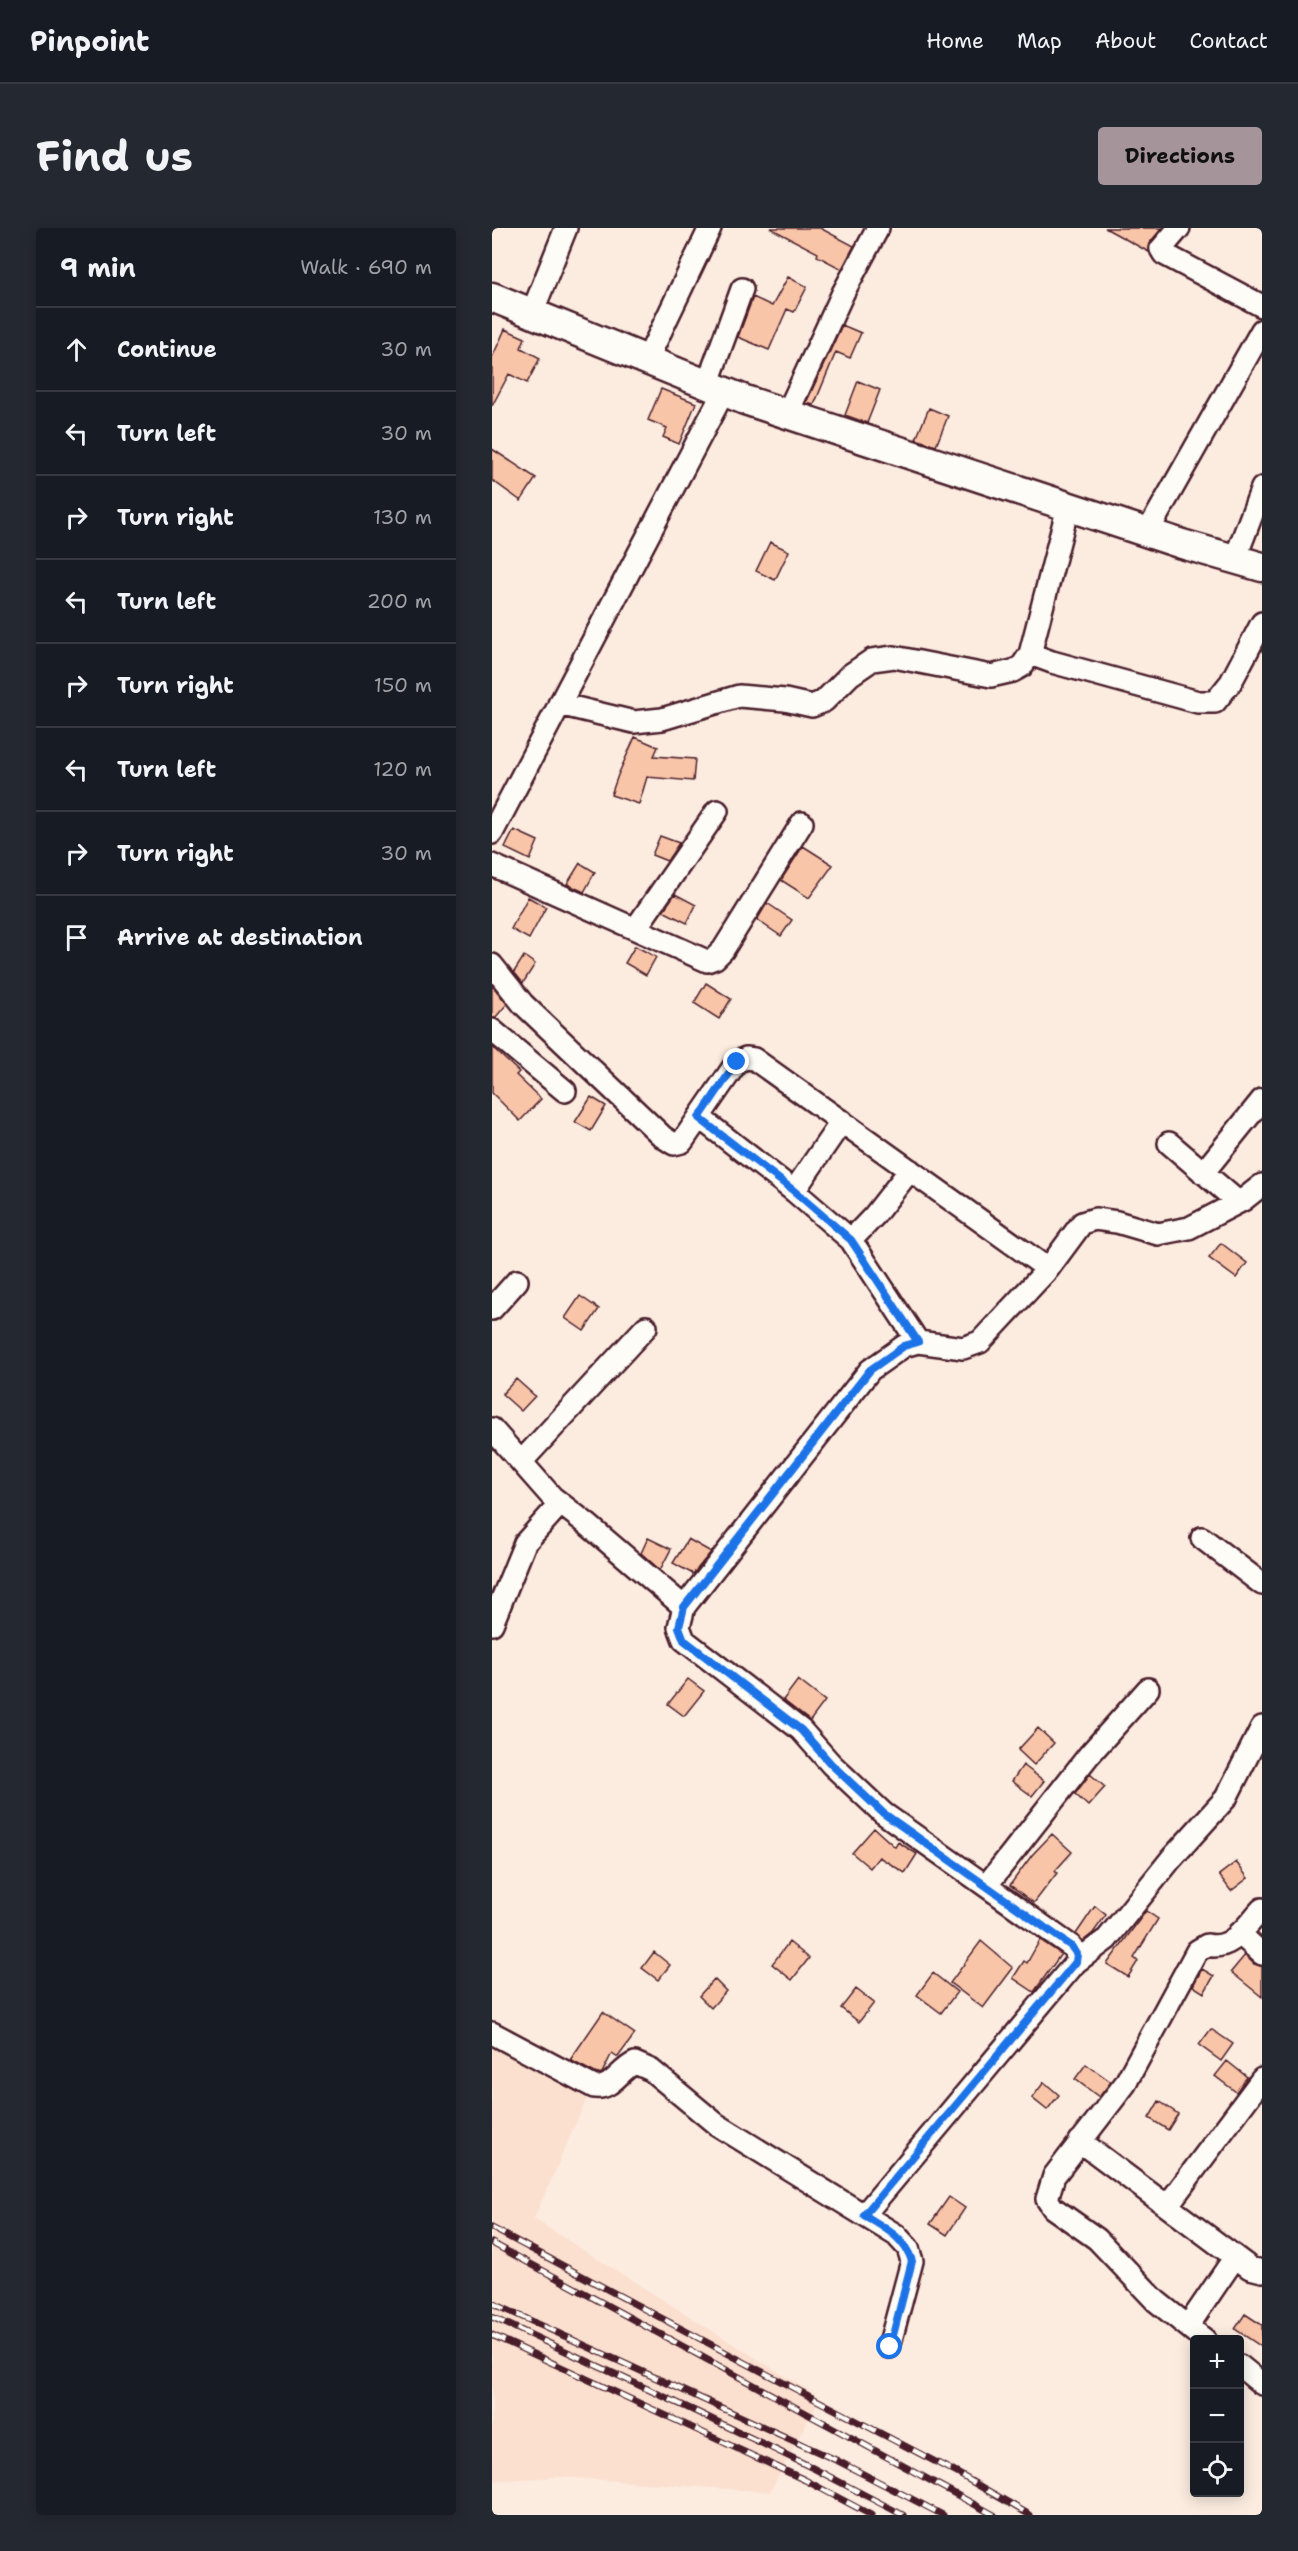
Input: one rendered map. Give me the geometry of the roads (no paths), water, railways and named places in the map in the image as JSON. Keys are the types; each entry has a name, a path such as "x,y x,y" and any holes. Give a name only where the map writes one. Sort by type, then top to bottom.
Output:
{"street":[{"path":"532,313 567,228"},
{"path":"647,360 710,228"},
{"path":"787,414 843,293 878,228"},
{"path":"1179,228 1163,245 1161,249 1164,254 1262,306"},
{"path":"492,833 559,704 715,388 742,289"},
{"path":"492,297 715,388 787,414 1147,533 1249,563 1262,488"},
{"path":"1147,533 1254,360 1262,330"},
{"path":"559,704 634,722 662,719 739,696 785,700 812,706 824,701 850,675 873,660 894,657 991,676 1013,671 1022,666 1030,654 1068,507"},
{"path":"1030,654 1198,702 1215,702 1231,682 1262,623"},
{"path":"636,928 717,811"},
{"path":"492,865 707,961 715,958 802,823"},
{"path":"492,965 523,1004 663,1137 674,1143 682,1142 737,1062 746,1058 754,1059 1048,1269"},
{"path":"492,1030 565,1090"},
{"path":"1203,1173 1262,1100"},
{"path":"699,1118 794,1191 851,1240 918,1342"},
{"path":"794,1191 842,1121"},
{"path":"1169,1143 1238,1202"},
{"path":"851,1240 874,1216 910,1170"},
{"path":"1076,1962 1077,1954 1071,1946 883,1813 831,1764 801,1730 684,1640 679,1627 684,1607 870,1370 904,1346 918,1342 963,1348 980,1342 1048,1269 1082,1223 1095,1220 1117,1222 1158,1234 1189,1228 1238,1202 1262,1185"},
{"path":"492,1309 517,1281"},
{"path":"521,1462 646,1327"},
{"path":"492,1429 552,1497 684,1607"},
{"path":"492,1624 525,1543 560,1504"},
{"path":"1202,1538 1262,1584"},
{"path":"986,1886 1089,1755 1148,1689"},
{"path":"864,2215 1076,1962 1107,1939 1171,1859 1226,1798 1262,1727"},
{"path":"1199,2335 1156,2301 1097,2239 1053,2208 1047,2199 1054,2175 1125,2084 1197,1950 1207,1945 1222,1947 1229,1944 1262,1909"},
{"path":"1239,1933 1262,1954"},
{"path":"492,2033 594,2087 602,2089 611,2084 626,2067 635,2063 651,2070 716,2124 896,2235 908,2248 912,2261 890,2347"},
{"path":"1167,2206 1262,2079"},
{"path":"1080,2141 1250,2268 1262,2271"},
{"path":"1188,2326 1235,2257"},
{"path":"1244,2370 1262,2384"}],"railway":[{"path":"492,2228 957,2473 1030,2515"},
{"path":"492,2243 994,2515"},
{"path":"492,2303 838,2461 943,2515"},
{"path":"492,2317 697,2412 903,2515"},
{"path":"492,2335 805,2480 871,2515"}]}
